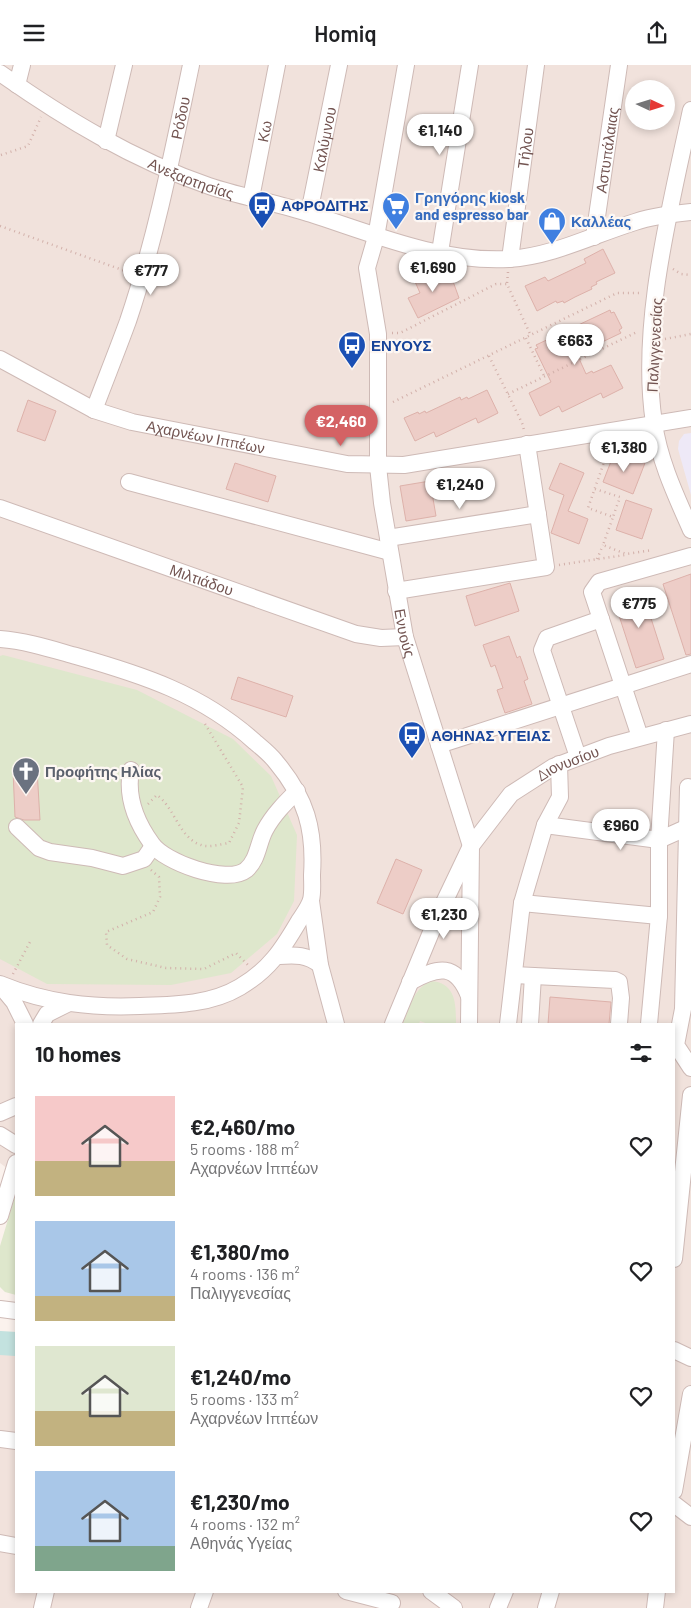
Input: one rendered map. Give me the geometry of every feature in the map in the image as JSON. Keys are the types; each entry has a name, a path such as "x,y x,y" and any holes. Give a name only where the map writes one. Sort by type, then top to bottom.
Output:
{"street":[{"path":"17,85 22,65"},
{"path":"106,141 124,65"},
{"name":"Ρόδου","path":"94,410 128,320 141,277 169,169 191,65"},
{"name":"Κω","path":"251,198 277,65"},
{"name":"Καλύμνου","path":"309,213 339,65"},
{"name":"Ενυούς","path":"406,65 376,237 367,268 378,334 378,466 396,591 405,637 471,846 469,1023"},
{"path":"440,252 470,65"},
{"name":"Τήλου","path":"510,259 536,65"},
{"name":"Αστυπάλαιας","path":"594,237 619,65"},
{"name":"Ανεξαρτησίας","path":"0,73 46,105 106,141 208,186 309,213 376,237 440,252 492,259 538,256 636,221 691,212"},
{"name":"Παλιγγενεσίας","path":"691,109 656,292 650,378 654,424 670,482 691,531"},
{"name":"Αχαρνέων Ιππέων","path":"0,359 94,410 132,422 347,464 404,465 691,418"},
{"path":"396,591 546,567 527,445"},
{"path":"129,482 389,545 538,514"},
{"name":"Μιλτιάδου","path":"0,508 356,634 381,639 405,637"},
{"path":"640,737 592,592 599,582 691,557"},
{"path":"578,757 542,650 543,643 547,639 601,619"},
{"path":"0,639 38,646 155,680 192,697 244,732 276,761 296,791 309,817 313,853 311,901 320,965 339,1022"},
{"path":"439,745 691,664"},
{"name":"Διονυσίου","path":"392,1023 439,913 471,846 511,794 559,764 640,737 691,724"},
{"path":"649,1023 659,916 659,840 666,730"},
{"path":"508,1023 522,903 545,825 560,797 559,764"},
{"path":"131,770 129,790 137,816 153,846 172,858 216,876 232,876 245,871 255,858 265,831 280,808 296,791"},
{"path":"688,787 683,1009 675,1046 691,1068"},
{"path":"545,825 659,840 688,827"},
{"path":"18,827 39,848 50,853 92,858 123,866 144,859 153,846"},
{"path":"2,985 34,997 67,1004 106,1007 175,1005 213,998 239,988 278,956 311,901"},
{"path":"522,903 659,916"},
{"path":"278,956 297,954 311,957 320,965"},
{"path":"410,982 426,973 439,970 451,973 462,980 470,1000"},
{"path":"514,975 615,980 619,982 621,997 619,1023"},
{"path":"530,1023 533,976"},
{"path":"2,985 14,1001 25,1023"},
{"path":"42,1023 47,1014 67,1004"},
{"path":"675,1046 691,1036"},
{"path":"675,1249 691,1095"},
{"path":"0,1113 15,1106"},
{"path":"0,1135 15,1144"},
{"path":"0,1216 15,1166"},
{"path":"0,1309 15,1311"},
{"path":"675,1350 691,1358"},
{"path":"675,1482 691,1394"},
{"path":"0,1439 15,1441"},
{"path":"675,1505 691,1517"},
{"path":"0,1543 15,1546"},
{"path":"42,1608 46,1593"},
{"path":"199,1608 203,1593"},
{"path":"355,1593 392,1601"},
{"path":"434,1593 454,1608"},
{"path":"498,1608 504,1593"},
{"path":"546,1608 550,1593"},
{"path":"655,1608 657,1593"}],"path":[{"path":"0,156 28,146 46,105"},
{"path":"0,226 141,277"},
{"path":"510,259 507,284 531,335"},
{"path":"662,261 681,274 691,275"},
{"path":"378,334 400,333 496,284 507,284"},
{"path":"378,402 395,402 617,293 656,292"},
{"path":"508,394 631,335 691,334"},
{"path":"526,338 544,376"},
{"path":"489,356 524,425 527,445"},
{"path":"613,517 588,508 616,430"},
{"path":"595,489 620,497 598,559"},
{"path":"602,545 626,554"},
{"path":"546,567 654,550"},
{"path":"137,816 156,795 166,802 188,838 202,846 229,843 239,823 243,787 206,724 199,718"},
{"path":"149,869 159,877 160,897 153,912 106,932 107,945 128,959 166,968 204,969 236,953 257,975"},
{"path":"2,985 31,940"}],"shaded area":[{"path":"0,65 691,65 691,1608 0,1608 0,1350 15,1351 15,1593 675,1593 675,1023 15,1023 15,1174 0,1163"},
{"path":"691,433 691,495 678,449 679,441 684,434"}],"green space":[{"path":"3,655 137,690 233,739 271,776 297,835 294,901 277,934 231,973 171,985 47,984 0,959 0,656"},
{"path":"431,981 439,983 450,990 455,1002 456,1023 425,1023 420,1021 419,1023 403,1023 416,993"},
{"path":"15,1196 15,1295 5,1292 0,1287 0,1246"}],"building":[{"path":"603,249 615,273 596,282 597,284 591,287 592,289 564,303 563,301 557,303 556,301 537,311 525,286 545,277 548,281 586,263 584,259"},
{"path":"432,268 437,279 450,273 459,298 418,318 408,298 420,293 413,277"},
{"path":"610,310 611,313 614,312 622,328 619,330 621,333 577,354 586,374 611,365 623,388 603,398 601,393 562,412 559,406 540,416 529,393 551,382 535,349 538,348 536,345"},
{"path":"487,390 498,413 478,423 476,418 436,437 434,432 415,441 404,418 418,412 419,414 425,411 426,413 460,397 461,400 467,397 468,399"},
{"path":"28,400 56,411 45,441 17,431"},
{"path":"615,451 645,463 633,494 603,482"},
{"path":"235,463 276,476 268,502 226,489"},
{"path":"560,463 584,473 568,511 588,519 579,544 551,533 564,495 549,489"},
{"path":"430,481 436,516 406,521 400,486"},
{"path":"626,500 652,509 642,539 616,530"},
{"path":"691,574 691,654 686,655 663,584"},
{"path":"510,583 519,611 475,626 466,596"},
{"path":"642,590 664,659 636,668 614,600"},
{"path":"509,636 517,658 520,656 528,679 524,681 532,704 505,713 497,690 503,688 495,665 491,667 483,645"},
{"path":"238,677 293,696 286,717 231,699"},
{"name":"Προφήτης Ηλίας","path":"37,769 40,820 24,820 15,817 13,770"},
{"path":"396,859 422,870 403,914 377,903"},
{"path":"550,997 611,1002 609,1023 548,1023"}],"waterway":[{"path":"0,1343 15,1344"}],"place":[{"name":"ΑΦΡΟΔΙΤΗΣ","path":"262,229"},
{"name":"Γρηγόρης kiosk and espresso bar","path":"396,230"},
{"name":"Καλλέας","path":"552,245"},
{"name":"ΕΝΥΟΥΣ","path":"352,369"},
{"name":"ΑΘΗΝΑΣ ΥΓΕΙΑΣ","path":"412,759"},
{"name":"Προφήτης Ηλίας","path":"26,795"}]}
